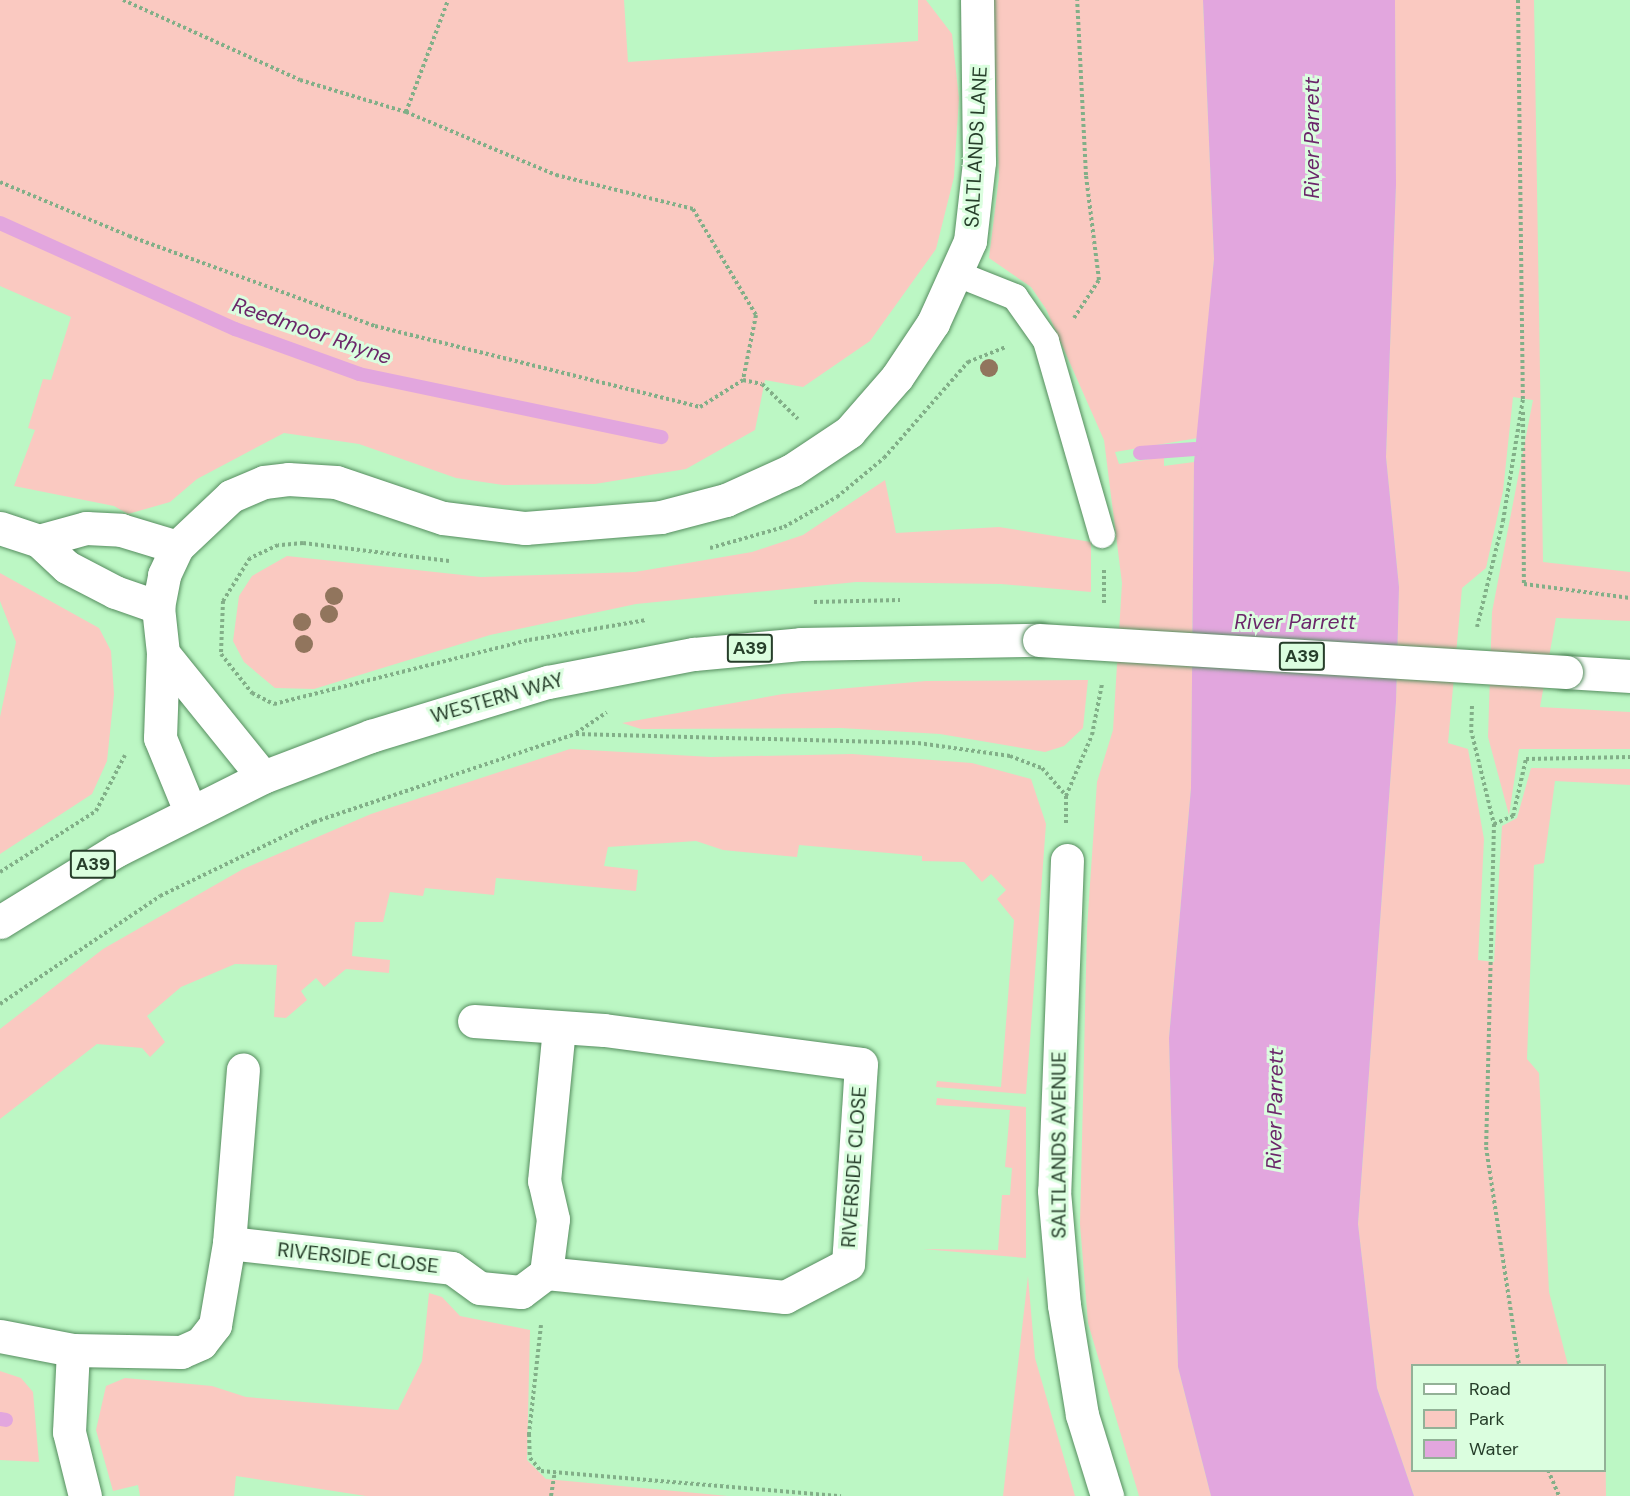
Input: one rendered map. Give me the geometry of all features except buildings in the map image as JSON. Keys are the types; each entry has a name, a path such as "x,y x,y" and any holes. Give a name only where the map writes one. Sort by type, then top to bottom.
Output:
{"street":[{"name":"SALTLANDS LANE","path":"190,811 160,738 163,653 158,608 164,574 177,547 231,496 264,482 336,482 443,518 525,528 683,512 726,500 823,449 849,432 897,377 933,323 970,241 979,162 977,0"},
{"path":"0,528 39,541 67,567 158,608"},
{"path":"39,541 86,528 121,530 177,547"},
{"name":"WESTERN WAY","path":"0,922 190,811 264,777 371,736 593,671 801,644 1039,640 1630,676"},
{"path":"163,653 264,777"},
{"name":"SALTLANDS AVENUE","path":"1067,860 1054,1191 1064,1305 1082,1415 1107,1496"},
{"name":"RIVERSIDE CLOSE","path":"229,1243 452,1268 480,1288 521,1292 546,1273 785,1297 848,1264 861,1064 604,1030 559,1029 474,1021"},
{"path":"546,1273 553,1219 544,1181 559,1029"},
{"path":"0,1336 73,1350 181,1352 201,1343 215,1325 229,1243 243,1070"},
{"path":"73,1350 69,1432 85,1496"}],"lane":[{"path":"955,273 1015,297 1046,341 1101,535"}],"path":[{"path":"123,0 300,80 406,112 556,176 693,209 756,315 743,380"},
{"path":"406,112 448,0"},
{"path":"1046,341 1071,321 1099,280 1086,175 1077,0"},
{"path":"1518,0 1524,584 1630,598"},
{"path":"0,182 129,236 375,326 700,407 743,380 762,384 778,395 823,449 848,489"},
{"path":"1476,637 1523,399"},
{"path":"1101,535 1104,616"},
{"path":"221,654 252,693 274,704 341,690"},
{"path":"1067,860 1066,796 1092,735 1102,675"},
{"path":"1473,695 1471,730 1494,824 1486,1147 1519,1364"},
{"path":"0,1004 160,897 314,822 576,734 918,743 1020,760 1042,768 1066,796"},
{"path":"0,872 96,811 128,751"},
{"path":"1494,824 1513,816 1526,759 1630,757"},
{"path":"546,1273 530,1458 541,1471 842,1496"},
{"path":"551,1496 555,1472"},
{"path":"1549,1472 1559,1496"}],"green space":[{"path":"0,0 624,0 628,62 918,41 918,0 926,0 952,34 959,98 954,177 936,249 870,341 803,387 765,380 755,430 686,469 595,484 503,485 456,478 359,444 284,433 197,479 170,502 128,514 114,506 14,486 35,430 28,428 43,379 51,380 71,317 0,286"},
{"path":"993,0 1203,0 1214,259 1198,438 1115,452 1119,464 1164,457 1164,466 1194,462 1191,788 1169,1038 1178,1367 1211,1496 1139,1496 1088,1323 1080,1224 1087,928 1097,782 1113,730 1122,583 1104,440 1046,309 1031,287 989,258 999,177"},
{"path":"1395,0 1534,0 1543,562 1630,572 1630,621 1556,618 1540,707 1630,712 1630,749 1519,749 1509,815 1488,737 1492,612 1533,400 1513,397 1503,491 1486,568 1462,588 1448,743 1468,749 1484,839 1478,960 1494,962 1502,826 1517,818 1531,768 1630,769 1630,785 1555,781 1544,863 1534,865 1527,1059 1539,1073 1549,1292 1568,1364 1411,1364 1411,1472 1606,1472 1606,1496 1414,1496 1377,1388 1358,1224 1396,702 1399,587 1386,457 1396,185"},
{"path":"885,480 896,533 999,527 1091,542 1091,592 1001,584 856,582 636,604 490,635 314,689 275,688 244,662 233,641 239,596 252,576 287,556 481,577 635,572 752,552 803,535"},
{"path":"0,573 99,628 111,651 114,694 107,761 92,794 0,854 0,717 16,642 0,601"},
{"path":"1088,680 1083,728 1064,746 1045,752 940,734 841,728 641,729 622,723 783,694 926,681"},
{"path":"570,749 711,757 852,754 972,763 1031,779 1046,824 1026,1094 936,1087 937,1081 1001,1087 1014,920 997,899 1006,890 991,874 982,882 964,862 922,861 922,856 799,845 797,857 723,850 696,841 608,847 604,866 638,870 636,891 496,878 494,895 425,888 423,896 390,892 383,922 355,922 352,956 390,960 389,973 346,969 324,987 316,978 301,991 307,1000 286,1018 274,1017 277,965 235,964 181,987 147,1016 165,1042 150,1057 142,1048 97,1044 0,1119 0,1029 103,949 243,869 371,814"},
{"path":"937,1098 1026,1107 1026,1258 923,1249 998,1250 1002,1195 1010,1195 1012,1168 1005,1167 1010,1110 936,1105"},
{"path":"1028,1276 1035,1358 1075,1496 1003,1496"},
{"path":"429,1293 442,1297 460,1316 530,1330 527,1460 546,1479 728,1496 366,1496 236,1476 234,1496 140,1496 138,1485 113,1491 96,1430 106,1386 125,1378 212,1386 246,1397 398,1410 422,1361"},
{"path":"0,1371 21,1378 33,1392 39,1462 0,1460"}],"water":[{"name":"River Parrett","path":"1203,0 1395,0 1396,185 1386,457 1399,587 1396,702 1358,1224 1377,1388 1414,1496 1211,1496 1178,1367 1169,1038 1191,788 1194,462 1214,259"}],"waterway":[{"name":"Reedmoor Rhyne","path":"0,223 235,329 359,374 661,437"},
{"path":"1140,453 1195,449"},
{"path":"0,1419 6,1420"}]}
